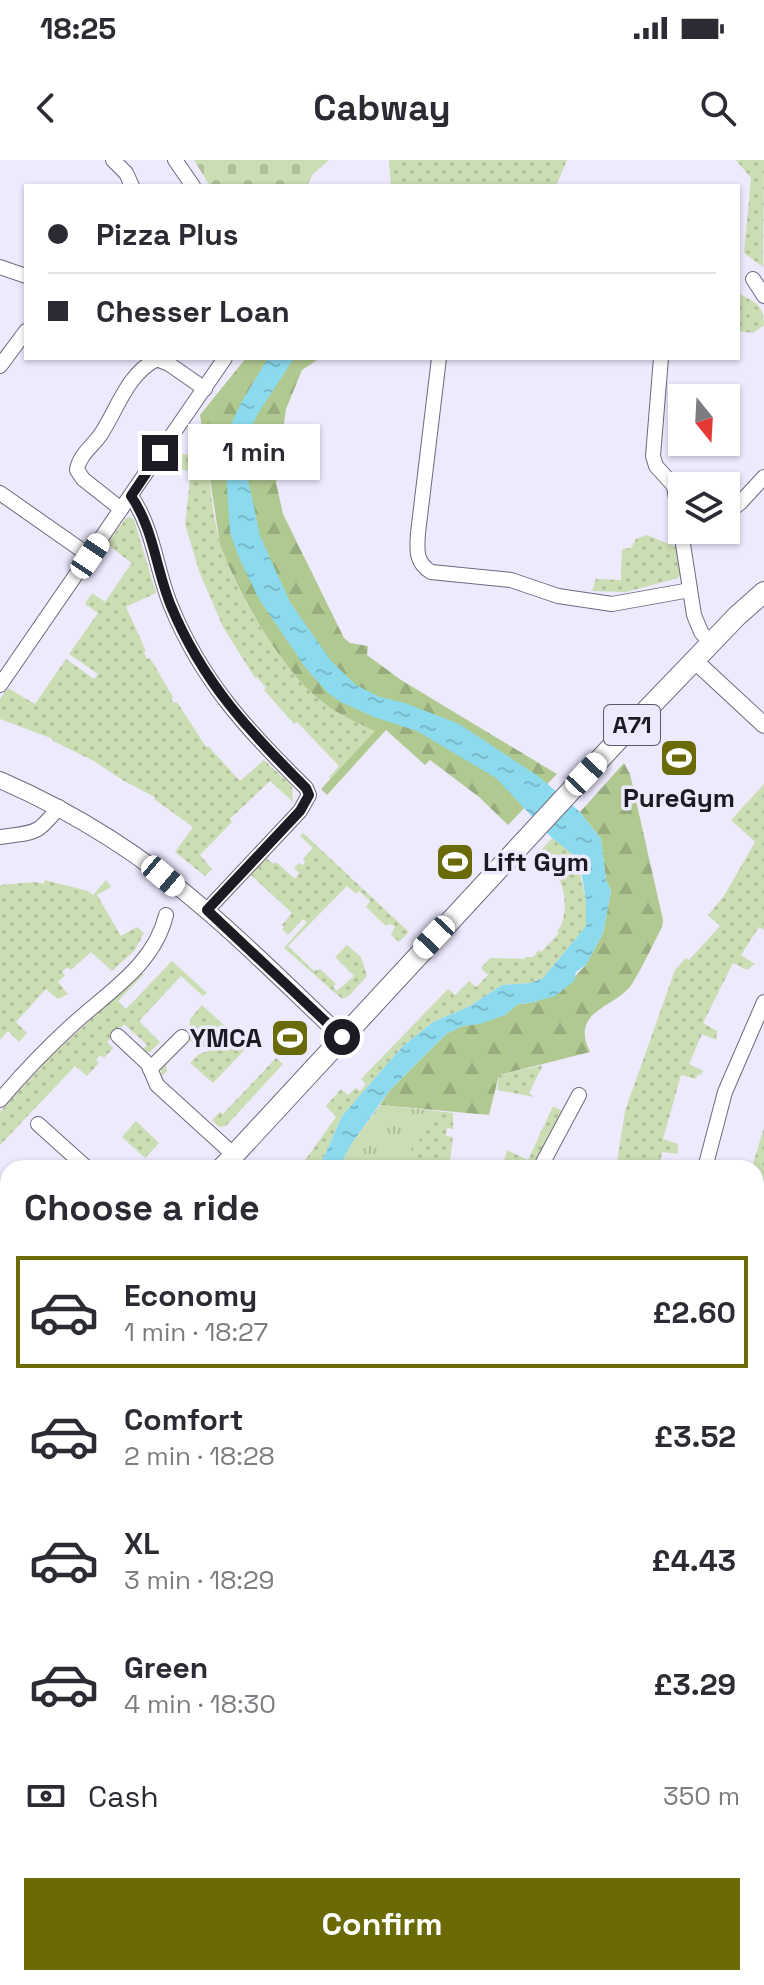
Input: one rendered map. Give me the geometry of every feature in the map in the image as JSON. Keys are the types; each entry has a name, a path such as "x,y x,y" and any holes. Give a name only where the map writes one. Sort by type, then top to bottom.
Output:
{"main road":[{"name":"A71","path":"230,1160 570,790 710,643 764,592"}],"street":[{"path":"113,160 126,173 131,184"},
{"path":"175,160 192,184"},
{"path":"0,267 24,275"},
{"path":"753,279 764,296"},
{"path":"0,366 24,334"},
{"path":"121,509 83,479 77,470 81,458 102,433 120,397 145,367 156,360"},
{"path":"159,360 205,389"},
{"path":"0,685 224,360"},
{"path":"439,360 418,533 417,553 426,568 431,572 511,580 558,596 612,604 690,590"},
{"path":"661,360 653,456 656,466 668,479"},
{"path":"740,503 764,477"},
{"path":"0,493 90,556"},
{"path":"131,496 145,519 164,588 194,653 238,719 306,788 309,795 300,811 207,910"},
{"path":"688,544 694,615 710,643"},
{"path":"694,660 764,725"},
{"path":"0,780 59,807 101,832 207,910 342,1037"},
{"path":"0,837 36,832 59,807"},
{"path":"0,1100 70,1026 139,965 162,933 166,915"},
{"path":"707,1160 725,1092 764,1002"},
{"path":"118,1036 144,1059 157,1085 226,1160"},
{"path":"150,1069 182,1037"},
{"path":"544,1160 579,1095"},
{"path":"38,1124 78,1160"}],"green space":[{"path":"194,160 329,160 313,174 308,184 209,184"},
{"path":"389,160 567,160 557,184 391,184"},
{"path":"736,160 764,160 763,267 744,253 751,178"},
{"path":"740,294 754,302 762,313 764,325 753,333 740,331"},
{"path":"244,360 317,360 302,370 286,409 276,482 283,514 344,638 350,643 368,646 367,655 401,680 557,774 508,825 479,797 430,760 425,765 386,730 327,795 321,789 375,731 327,706 306,688 276,650 249,606 220,544 200,415"},
{"path":"169,453 207,456 215,521 226,560 246,603 288,666 317,698 376,731 330,779 339,766 297,722 294,724 264,690 266,688 255,678 223,627 199,571 185,524 191,471 160,467"},
{"path":"130,517 134,520 156,593 126,607 147,659 150,658 173,697 171,699 177,702 206,747 240,781 264,760 292,786 293,802 270,781 230,819 232,822 200,855 212,869 205,876 175,852 193,827 155,797 53,739 0,719 0,699 8,688 35,704 66,659 94,679 98,674 69,654 98,613 85,604 92,593 105,602 131,564 134,565 107,544"},
{"path":"647,535 676,547 678,578 626,592 592,591 596,579 621,580 622,549 631,548 636,539"},
{"path":"624,763 630,774 663,920 632,984 597,1011 585,1027 590,1052 499,1075 489,1115 380,1105 389,1091 446,1034 463,1026 505,1015 518,1004 558,994 586,965 603,933 611,891 606,880 601,839 580,812"},
{"path":"764,784 764,930 759,927 741,955 755,964 747,970 733,963 703,1023 717,1031 716,1040 702,1034 689,1064 703,1071 696,1079 681,1075 663,1139 678,1144 678,1154 662,1152 661,1160 617,1160 625,1111 675,970 686,958 689,960 720,926 708,915 724,896 755,842 731,820"},
{"path":"303,833 409,932 399,942 391,935 395,926 386,926 366,907 370,901 347,886 288,946 314,971 320,969 336,984 333,987 337,991 354,976 335,957 347,945 361,957 367,976 349,996 342,999 284,948 307,922 303,919 288,935 282,925 292,913 251,875 266,858 274,864 276,862 295,879 299,873 294,868 299,863 303,865 303,859 313,848 300,836"},
{"path":"552,838 577,859 586,901 586,926 543,978 531,983 502,985 470,1006 433,1022 403,1046 342,1116 323,1160 305,1160 336,1117 326,1106 341,1089 348,1095 356,1088 360,1091 366,1084 361,1079 448,989 455,995 469,981 476,987 488,975 481,968 490,958 533,957 559,933 557,931 565,908 561,883 535,857"},
{"path":"45,880 93,895 106,880 111,887 97,895 121,936 137,927 144,933 135,950 112,971 91,952 71,970 67,967 62,972 65,975 58,982 68,994 58,999 46,989 16,1022 27,1033 19,1042 8,1031 0,1040 0,885 44,884"},
{"path":"172,961 207,993 203,996 181,976 139,1021 160,1042 150,1052 140,1052 147,1045 124,1024 107,1042 113,1048 104,1058 100,1055 96,1060 99,1063 87,1076 75,1066 0,1145 0,1112 50,1057 142,973 118,1001 126,1009"},
{"path":"202,1005 237,1037 199,1048 189,1040 166,1064 167,1071 162,1076 160,1063 189,1034 190,1019"},
{"path":"252,1038 254,1040 213,1083 190,1063 199,1054"},
{"path":"276,1058 283,1064 226,1126 219,1127 212,1120 220,1112 223,1114"},
{"path":"543,1065 529,1093 534,1097 497,1090 499,1075"},
{"path":"380,1105 436,1111 408,1160 343,1160"},
{"path":"553,1106 562,1111 537,1160 528,1160"},
{"path":"436,1111 453,1113 453,1129 447,1128 446,1136 453,1137 450,1160 407,1160"},
{"path":"136,1121 159,1143 145,1158 122,1137"},
{"path":"764,1127 764,1160 754,1160"},
{"path":"507,1150 528,1160 504,1160"}],"water":[{"path":"267,360 293,360 257,415 244,460 260,536 290,602 331,661 356,685 380,697 405,703 459,724 538,776 580,812 601,839 606,880 611,891 603,933 586,965 576,972 574,981 555,996 518,1004 505,1015 463,1026 446,1034 389,1091 343,1160 323,1160 342,1116 403,1046 433,1022 470,1006 502,985 531,983 543,978 586,926 586,901 581,870 575,856 552,838 496,778 417,731 341,702 328,693 305,667 259,599 230,533 225,456 229,429"}],"place":[{"name":"PureGym","path":"679,758"},
{"name":"Lift Gym","path":"455,862"},
{"name":"YMCA","path":"290,1038"}],"route":[{"path":"160,453 131,496 145,519 172,608 194,653 238,719 306,788 309,795 300,811 207,910 342,1037"}]}
